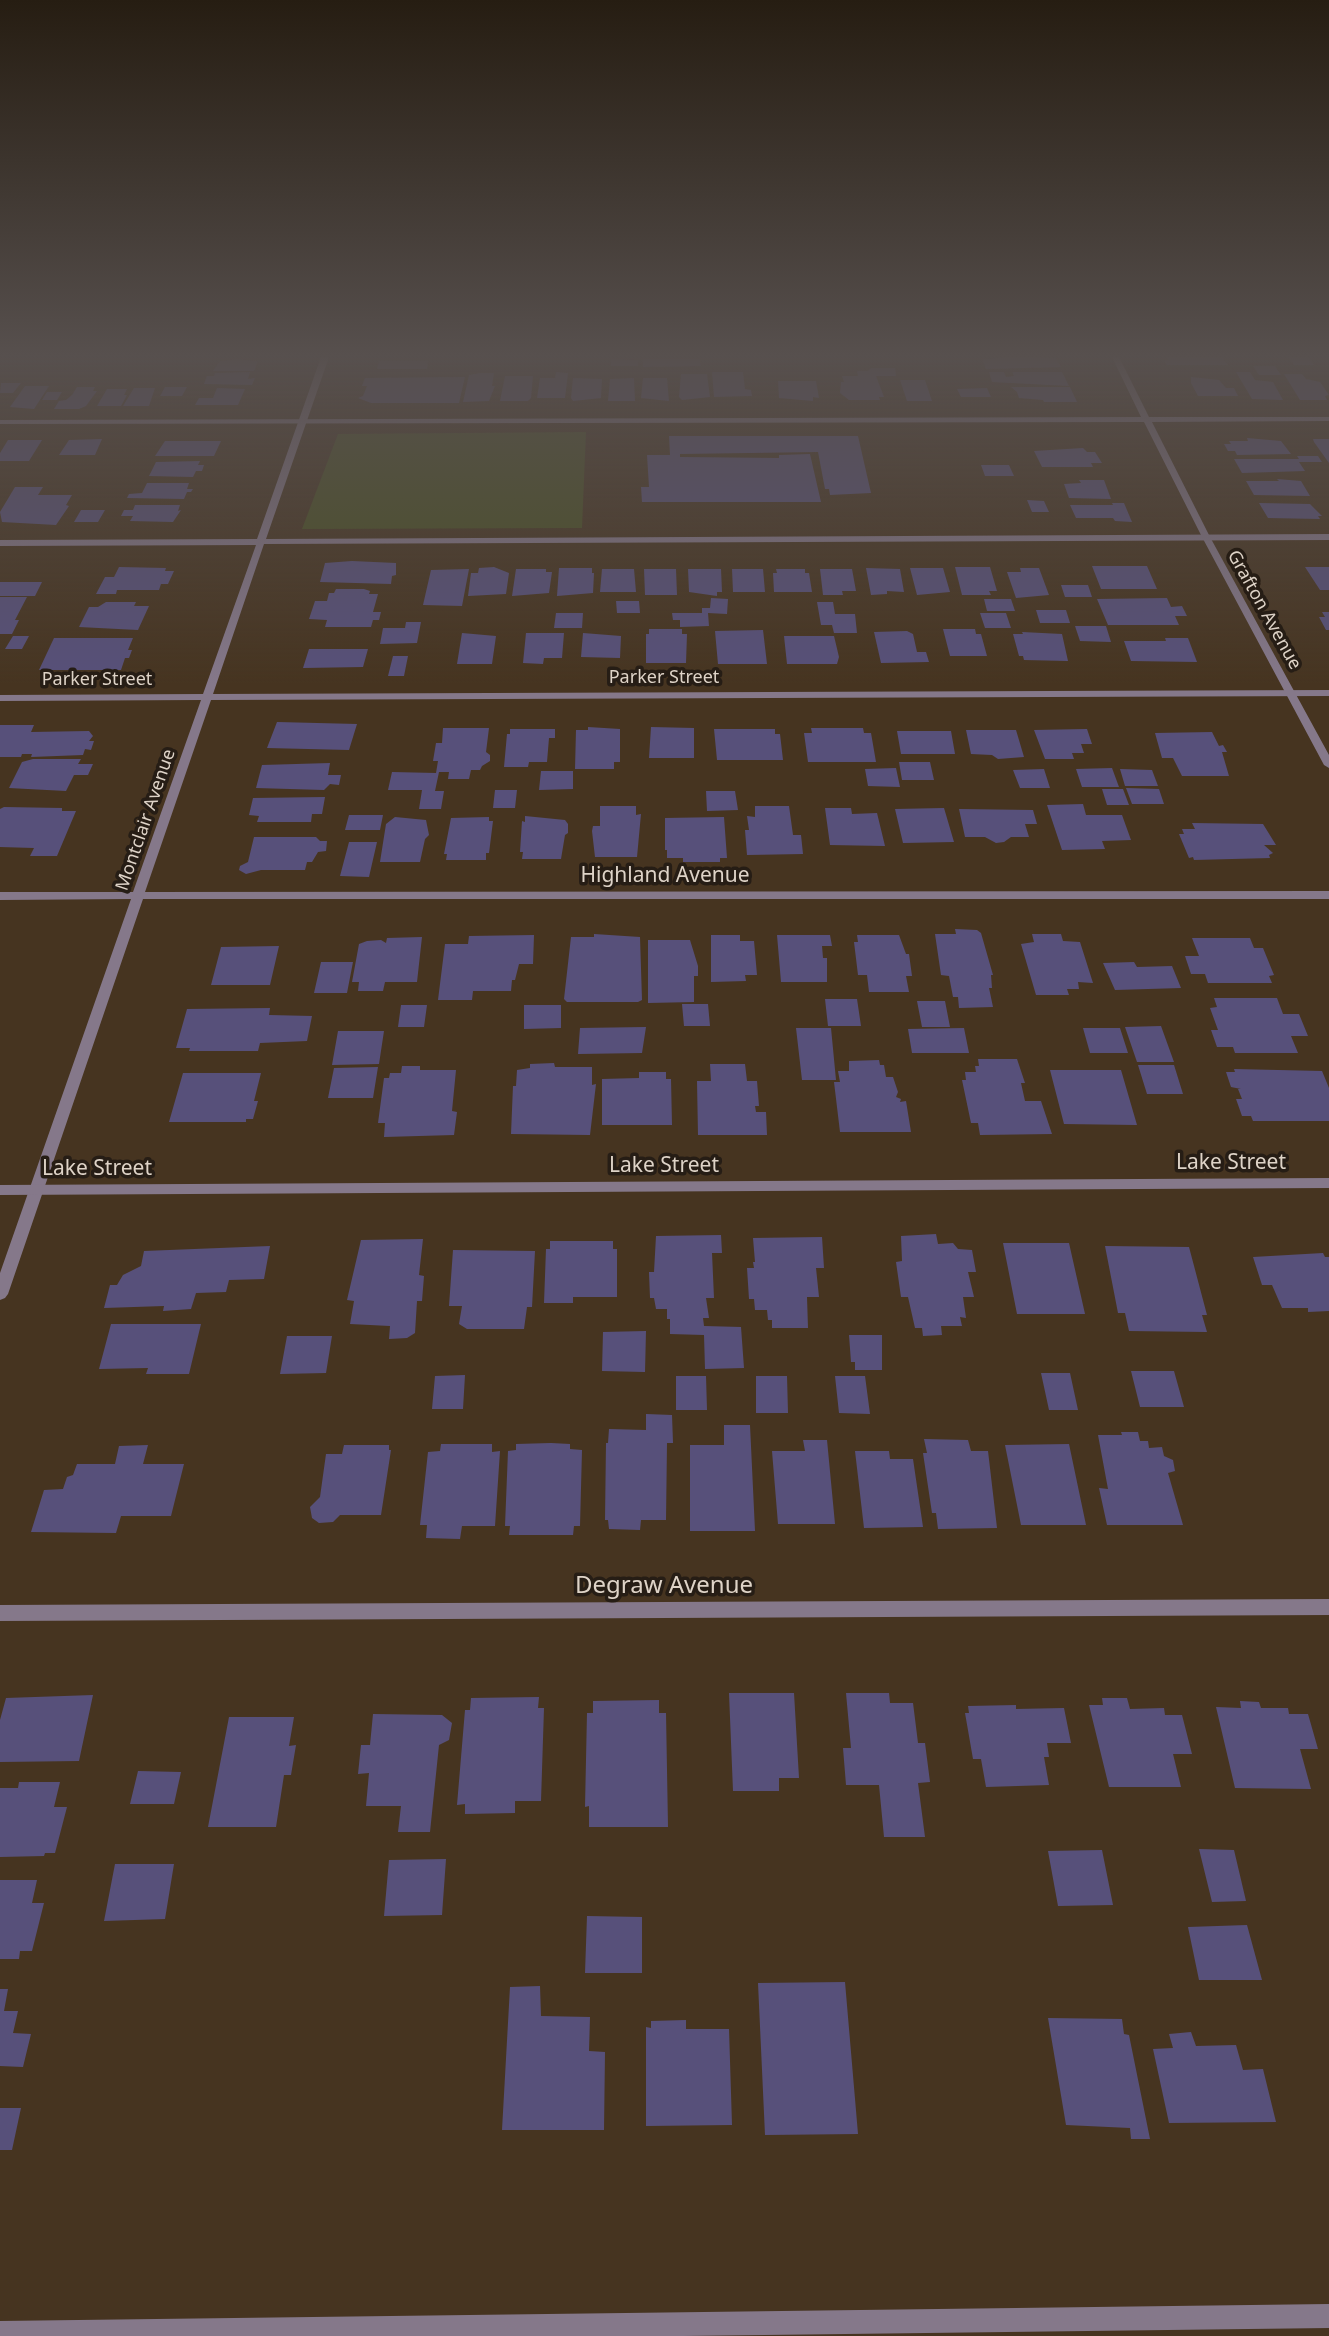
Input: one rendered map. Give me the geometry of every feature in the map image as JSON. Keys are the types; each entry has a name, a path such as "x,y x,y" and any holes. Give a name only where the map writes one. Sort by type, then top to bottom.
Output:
{"street":[{"name":"Montclair Avenue","path":"0,1294 287,466"},
{"name":"Grafton Avenue","path":"1170,466 1329,765"},
{"path":"0,543 1329,537"},
{"name":"Parker Street","path":"0,698 1329,693"},
{"name":"Highland Avenue","path":"0,896 1329,895"},
{"name":"Lake Street","path":"0,1190 1329,1183"},
{"name":"Degraw Avenue","path":"0,1614 1329,1607"},
{"path":"0,2333 1329,2316"}],"green space":[{"path":"326,466 585,466 582,528 302,529"}],"building":[{"path":"154,466 204,466 202,471 196,471 193,477 149,476"},
{"path":"648,466 813,466 821,502 642,502 641,487 649,487"},
{"path":"821,466 865,466 871,493 830,495 829,489 825,489"},
{"path":"981,466 1009,466 1014,476 985,476"},
{"path":"1042,466 1093,467 1042,467"},
{"path":"1238,466 1302,466 1305,471 1242,473"},
{"path":"1277,479 1301,481 1310,496 1254,495 1246,481 1279,481"},
{"path":"1079,480 1104,480 1111,499 1069,498 1064,484 1081,483"},
{"path":"147,483 189,483 187,489 193,489 187,492 184,499 127,498 129,494 142,493"},
{"path":"15,487 43,487 38,495 72,495 66,505 69,506 56,525 2,522 0,512"},
{"path":"1027,500 1044,501 1049,512 1032,512"},
{"path":"1112,503 1124,503 1132,522 1115,521 1113,518 1076,518 1070,505 1113,505"},
{"path":"1259,503 1310,504 1322,516 1318,516 1320,519 1268,518"},
{"path":"135,505 180,505 178,511 181,510 173,522 130,521 133,516 121,516 124,510 133,510"},
{"path":"81,510 105,510 98,522 74,522"},
{"path":"325,563 396,563 396,575 392,576 391,584 320,582"},
{"path":"1092,566 1147,566 1157,589 1101,589"},
{"path":"119,567 166,568 165,571 174,571 168,584 161,584 159,590 117,590 116,594 96,594 105,577 114,577"},
{"path":"494,567 509,573 506,594 468,596 471,573 478,573 479,568"},
{"path":"955,567 990,567 997,591 989,591 991,595 962,595"},
{"path":"1305,567 1329,567 1329,590 1320,590"},
{"path":"559,568 592,568 593,593 557,596"},
{"path":"866,568 900,569 904,592 887,591 887,594 871,595"},
{"path":"910,568 943,568 950,592 917,595"},
{"path":"1020,568 1039,568 1049,595 1016,598 1007,572 1021,572"},
{"path":"469,569 462,606 423,605 431,570"},
{"path":"516,569 546,569 546,572 552,572 549,593 512,596"},
{"path":"602,569 634,569 636,592 600,592"},
{"path":"644,569 676,569 677,595 645,595"},
{"path":"688,569 721,569 722,592 717,592 717,596 689,592"},
{"path":"732,569 763,569 765,592 733,592"},
{"path":"776,569 805,569 805,573 809,573 812,592 774,592 773,573 777,573"},
{"path":"820,569 852,569 856,591 842,591 843,595 823,595"},
{"path":"0,582 42,582 35,596 0,596"},
{"path":"1061,585 1088,585 1092,597 1065,597"},
{"path":"336,589 364,589 370,591 369,594 378,594 373,612 381,612 379,620 373,620 371,627 325,627 327,620 309,619 315,601 327,601 329,593 334,593"},
{"path":"0,597 27,597 15,620 19,620 12,634 0,634"},
{"path":"711,598 728,599 727,614 708,613 709,626 680,627 680,620 673,620 672,613 702,613 702,608 710,608"},
{"path":"1167,598 1171,607 1182,606 1187,616 1175,616 1179,625 1108,625 1097,599"},
{"path":"984,599 1011,599 1015,611 987,611"},
{"path":"616,601 639,601 640,613 617,613"},
{"path":"106,602 136,602 134,606 149,606 138,630 79,627 89,607 98,607"},
{"path":"817,602 833,602 835,614 855,614 857,633 834,633 832,625 821,625"},
{"path":"1036,610 1066,610 1070,623 1040,623"},
{"path":"1322,612 1329,612 1329,630 1326,630 1319,617 1325,617"},
{"path":"556,613 583,613 582,628 554,628"},
{"path":"980,613 1006,613 1011,628 985,628"},
{"path":"406,622 421,622 417,643 380,644 383,628 405,628"},
{"path":"1075,626 1106,626 1111,642 1080,641"},
{"path":"649,629 682,629 682,634 687,634 686,663 646,663 646,634 649,634"},
{"path":"943,629 975,629 976,634 981,634 987,656 950,656"},
{"path":"763,630 767,664 718,664 715,631"},
{"path":"907,631 913,634 917,652 926,652 929,662 881,663 874,632"},
{"path":"1022,632 1062,634 1068,661 1024,660 1023,656 1019,656 1013,634 1023,634"},
{"path":"462,633 496,636 492,664 457,664"},
{"path":"526,633 564,633 562,658 544,658 543,664 523,663"},
{"path":"583,633 621,636 620,658 581,657"},
{"path":"13,636 29,636 22,649 5,649"},
{"path":"784,636 834,636 839,657 837,664 787,664"},
{"path":"54,638 133,638 128,650 132,650 129,658 125,658 121,670 39,670"},
{"path":"1165,638 1188,638 1197,662 1131,661 1124,641 1166,641"},
{"path":"309,649 368,649 363,667 303,668"},
{"path":"393,656 408,656 404,676 388,676"},
{"path":"277,722 357,724 349,750 267,748"},
{"path":"0,725 34,725 31,732 89,731 93,736 89,741 94,741 91,750 85,749 83,755 31,757 32,754 22,754 21,757 0,757"},
{"path":"588,727 620,729 620,762 614,762 614,769 575,769 576,730 588,730"},
{"path":"651,727 694,728 694,758 649,758"},
{"path":"443,728 489,728 486,752 490,755 490,761 480,770 471,770 469,779 448,779 449,772 439,772 435,791 444,791 441,809 419,809 422,790 388,790 392,772 436,773 438,761 433,761 436,743 442,743"},
{"path":"811,728 863,728 864,733 871,733 876,762 808,762 804,733 812,733"},
{"path":"510,729 555,729 555,738 549,738 547,762 529,762 528,767 504,767 507,734 510,734"},
{"path":"714,729 775,729 775,734 780,734 783,760 717,760"},
{"path":"1087,729 1092,744 1081,744 1084,753 1072,753 1074,759 1045,759 1034,730"},
{"path":"966,730 1016,730 1024,757 998,759 992,755 971,754"},
{"path":"897,731 951,731 955,754 901,754"},
{"path":"1212,732 1219,746 1223,745 1227,752 1222,752 1229,776 1182,776 1173,758 1162,758 1155,733"},
{"path":"33,759 81,759 78,764 93,764 88,775 74,775 66,791 9,788 22,762"},
{"path":"899,762 930,762 934,780 902,780"},
{"path":"330,763 328,775 341,775 339,785 330,784 324,790 256,788 262,765"},
{"path":"896,768 900,787 868,786 865,769"},
{"path":"1112,768 1119,787 1082,787 1076,769"},
{"path":"1044,769 1050,788 1020,788 1013,770"},
{"path":"1120,769 1152,770 1158,786 1125,786"},
{"path":"541,771 573,771 573,789 539,790"},
{"path":"1126,788 1159,789 1164,804 1132,804"},
{"path":"1102,789 1123,789 1129,805 1107,805"},
{"path":"495,790 517,790 515,808 493,808"},
{"path":"706,791 735,791 738,810 707,811"},
{"path":"325,797 322,814 312,814 311,822 257,822 259,816 249,815 253,798"},
{"path":"1083,804 1086,815 1122,815 1131,840 1102,841 1105,849 1062,850 1047,805"},
{"path":"600,806 636,806 636,815 641,814 637,857 595,857 592,831 593,826 600,826"},
{"path":"755,806 789,806 793,835 801,835 803,854 747,855 747,816 755,817"},
{"path":"62,808 62,811 76,811 57,856 30,856 34,848 0,847 0,809"},
{"path":"825,808 851,808 852,814 877,813 885,846 830,845"},
{"path":"944,808 954,842 903,843 895,809"},
{"path":"959,809 1033,810 1037,824 1025,824 1029,837 1011,837 996,843 985,837 965,837"},
{"path":"349,815 383,815 380,830 345,830"},
{"path":"525,816 565,820 568,833 565,835 561,859 522,859 522,821 525,822"},
{"path":"395,817 426,820 429,835 425,839 420,862 380,862 386,824"},
{"path":"489,817 489,821 493,821 486,860 446,860 447,854 444,854 451,818"},
{"path":"724,817 727,858 720,858 720,862 683,862 683,858 667,858 665,818"},
{"path":"1192,823 1263,824 1276,845 1264,845 1273,853 1269,855 1270,858 1194,860 1193,857 1189,858 1179,834 1184,834 1182,829 1195,829"},
{"path":"254,837 316,837 320,841 327,841 326,851 318,852 312,862 307,862 305,870 261,870 246,874 239,870 240,866 248,862"},
{"path":"349,842 377,842 369,877 340,876"},
{"path":"955,929 977,930 981,933 993,975 992,988 989,988 993,1007 959,1008 958,997 953,997 949,976 941,975 935,934 956,934"},
{"path":"594,934 640,937 642,1000 567,1002 564,999 571,937 594,937"},
{"path":"1032,934 1061,934 1063,941 1080,942 1093,983 1078,982 1079,989 1067,989 1069,995 1036,995 1021,944 1034,942"},
{"path":"534,935 533,964 519,964 515,980 512,980 511,991 473,991 472,1000 438,1000 445,944 468,944 469,936"},
{"path":"711,935 740,935 740,941 754,941 757,975 745,975 746,981 711,982"},
{"path":"777,935 830,935 832,946 822,946 823,958 827,958 827,982 781,982"},
{"path":"857,935 899,935 906,954 909,954 912,976 906,976 909,992 869,992 867,975 858,975 854,942 858,942"},
{"path":"422,937 417,982 385,982 383,991 358,991 359,982 352,982 359,944 381,940 386,943 387,938"},
{"path":"1192,938 1250,938 1254,948 1263,948 1274,975 1269,976 1272,983 1208,983 1205,974 1191,974 1185,956 1199,956"},
{"path":"648,940 690,940 698,966 698,976 694,976 694,1002 648,1003"},
{"path":"279,946 270,985 211,985 221,947"},
{"path":"321,962 353,962 347,993 314,993"},
{"path":"1134,962 1137,967 1172,966 1181,988 1115,990 1103,963"},
{"path":"1214,998 1277,998 1283,1014 1299,1014 1308,1036 1291,1036 1298,1053 1235,1053 1233,1047 1217,1047 1211,1030 1218,1030 1210,1008 1217,1007"},
{"path":"825,999 857,999 861,1026 828,1026"},
{"path":"917,1001 945,1001 950,1027 922,1027"},
{"path":"682,1004 708,1004 710,1026 684,1026"},
{"path":"401,1005 427,1005 424,1027 398,1027"},
{"path":"524,1005 561,1005 561,1028 524,1029"},
{"path":"270,1008 269,1015 312,1016 307,1041 260,1043 258,1051 189,1051 190,1048 176,1048 187,1009"},
{"path":"1161,1026 1174,1062 1137,1062 1125,1027"},
{"path":"646,1027 642,1053 578,1054 580,1028"},
{"path":"796,1028 831,1028 836,1080 802,1080"},
{"path":"964,1028 969,1053 912,1053 908,1029"},
{"path":"1083,1028 1120,1028 1128,1053 1090,1053"},
{"path":"338,1031 384,1031 379,1064 332,1065"},
{"path":"978,1059 1017,1059 1025,1083 1021,1083 1025,1101 1041,1101 1052,1134 980,1135 978,1123 971,1123 962,1080 966,1080 965,1072 976,1072"},
{"path":"879,1060 880,1065 884,1065 886,1077 893,1077 898,1092 896,1097 901,1099 900,1102 906,1101 911,1132 840,1132 834,1082 840,1082 838,1071 849,1071 849,1061"},
{"path":"554,1063 555,1067 592,1067 592,1085 596,1084 590,1135 511,1134 513,1086 516,1086 517,1070 530,1068 530,1064"},
{"path":"710,1064 745,1064 747,1081 757,1081 759,1106 755,1106 756,1112 766,1112 767,1135 698,1135 697,1081 711,1081"},
{"path":"1138,1065 1174,1065 1183,1094 1147,1094"},
{"path":"402,1066 420,1066 420,1070 456,1070 452,1111 457,1112 454,1135 384,1137 385,1123 378,1123 384,1078 389,1078 390,1073 401,1073"},
{"path":"378,1067 373,1098 328,1098 334,1068"},
{"path":"1234,1069 1322,1071 1329,1088 1329,1121 1253,1121 1251,1116 1242,1116 1236,1099 1242,1099 1238,1089 1241,1089 1231,1087 1226,1072 1235,1072"},
{"path":"1050,1070 1121,1070 1137,1125 1064,1124"},
{"path":"639,1072 666,1072 666,1079 671,1079 672,1125 602,1125 602,1079 639,1078"},
{"path":"183,1073 261,1073 253,1119 246,1119 246,1122 169,1122"},
{"path":"936,1234 938,1244 953,1243 958,1249 972,1250 976,1272 968,1272 974,1297 963,1297 966,1318 960,1317 962,1326 941,1326 942,1335 923,1336 922,1328 915,1328 908,1297 901,1297 896,1262 902,1261 901,1236"},
{"path":"721,1235 722,1253 712,1253 714,1298 706,1298 709,1318 703,1318 704,1326 741,1327 744,1368 705,1369 704,1335 670,1334 667,1309 656,1309 654,1298 650,1298 649,1272 654,1272 656,1236"},
{"path":"822,1237 824,1268 816,1268 819,1297 807,1297 808,1328 772,1328 772,1320 768,1320 767,1310 755,1310 754,1299 749,1299 747,1268 754,1268 753,1238"},
{"path":"423,1239 419,1275 424,1276 422,1301 417,1301 415,1333 407,1338 389,1339 390,1326 350,1324 354,1301 347,1300 361,1240"},
{"path":"550,1241 613,1241 613,1249 617,1249 617,1297 573,1297 573,1303 544,1303 546,1249 550,1249"},
{"path":"1003,1243 1069,1243 1085,1314 1017,1314"},
{"path":"270,1246 264,1279 229,1280 226,1292 196,1293 191,1309 163,1311 164,1306 104,1308 110,1285 117,1285 123,1275 141,1266 144,1251"},
{"path":"1105,1246 1189,1247 1207,1315 1202,1315 1207,1332 1129,1331 1125,1313 1118,1313"},
{"path":"453,1250 535,1251 532,1307 527,1307 524,1329 467,1329 459,1324 462,1306 449,1306"},
{"path":"1323,1253 1325,1257 1329,1257 1329,1311 1308,1312 1308,1308 1282,1308 1272,1285 1262,1285 1253,1257"},
{"path":"111,1324 201,1324 189,1374 146,1374 148,1368 99,1369"},
{"path":"646,1331 645,1372 602,1371 603,1332"},
{"path":"849,1335 882,1335 882,1370 855,1370 855,1362 851,1362"},
{"path":"287,1336 332,1336 326,1373 280,1374"},
{"path":"1131,1371 1174,1371 1184,1407 1140,1407"},
{"path":"1041,1373 1070,1373 1078,1410 1049,1410"},
{"path":"465,1375 463,1409 432,1409 435,1376"},
{"path":"676,1376 706,1376 707,1410 676,1410"},
{"path":"756,1376 787,1376 788,1413 756,1413"},
{"path":"835,1376 865,1376 870,1414 839,1413"},
{"path":"646,1414 672,1415 673,1443 667,1443 666,1520 641,1520 640,1530 609,1529 608,1520 605,1520 606,1443 609,1429 646,1430"},
{"path":"724,1425 750,1425 755,1531 690,1531 690,1445 724,1445"},
{"path":"1121,1432 1138,1432 1140,1441 1148,1441 1149,1448 1162,1447 1164,1456 1173,1460 1175,1471 1168,1473 1183,1525 1107,1525 1099,1488 1108,1489 1098,1435 1122,1435"},
{"path":"924,1439 968,1440 971,1451 988,1451 997,1528 938,1529 936,1513 932,1513 923,1453 927,1453"},
{"path":"803,1440 827,1440 835,1524 778,1524 772,1451 805,1451"},
{"path":"441,1444 492,1444 492,1452 500,1451 495,1526 462,1526 460,1539 426,1538 427,1525 420,1525 428,1452 440,1451"},
{"path":"516,1444 570,1444 570,1449 582,1450 580,1526 574,1526 573,1535 509,1535 510,1526 505,1526 508,1451 516,1450"},
{"path":"1069,1444 1086,1525 1021,1525 1005,1445"},
{"path":"148,1445 143,1464 184,1464 171,1516 121,1516 116,1533 31,1532 44,1490 63,1489 67,1477 73,1475 77,1464 115,1464 119,1446"},
{"path":"344,1445 389,1445 391,1450 381,1515 340,1515 333,1522 319,1523 312,1518 310,1507 320,1497 326,1454 342,1454"},
{"path":"855,1451 889,1451 890,1459 913,1459 923,1527 864,1528"},
{"path":"729,1693 794,1693 799,1778 779,1778 779,1791 733,1791"},
{"path":"846,1693 889,1693 890,1703 913,1703 918,1743 925,1743 930,1782 918,1783 925,1837 884,1837 879,1785 846,1785 843,1748 851,1748"},
{"path":"93,1695 79,1761 0,1762 0,1720 6,1698"},
{"path":"539,1697 538,1708 544,1708 541,1801 515,1801 515,1813 465,1814 465,1804 457,1805 465,1710 470,1710 471,1698"},
{"path":"1102,1698 1127,1698 1130,1709 1164,1708 1165,1715 1182,1715 1192,1754 1173,1754 1181,1787 1109,1787 1089,1705 1103,1705"},
{"path":"659,1700 659,1713 666,1713 668,1827 589,1827 589,1806 585,1807 587,1713 593,1713 593,1701"},
{"path":"1240,1701 1259,1702 1261,1708 1288,1708 1289,1714 1308,1714 1318,1749 1300,1749 1311,1789 1235,1788 1216,1707 1241,1708"},
{"path":"1016,1705 1016,1709 1064,1708 1071,1743 1047,1743 1049,1757 1044,1757 1049,1785 986,1787 981,1759 973,1759 965,1713 969,1713 968,1706"},
{"path":"373,1714 442,1715 452,1723 449,1740 439,1745 430,1832 398,1832 401,1806 366,1806 369,1773 358,1774 361,1745 370,1745"},
{"path":"229,1717 294,1717 289,1746 296,1745 291,1775 284,1775 276,1827 208,1827"},
{"path":"138,1771 181,1772 174,1804 130,1804"},
{"path":"19,1782 60,1782 54,1807 67,1807 55,1853 45,1853 44,1856 0,1857 0,1788 18,1788"},
{"path":"1199,1849 1234,1850 1246,1901 1212,1902"},
{"path":"1102,1850 1113,1905 1058,1906 1048,1851"},
{"path":"446,1859 442,1915 384,1916 389,1860"},
{"path":"115,1864 174,1864 165,1919 104,1921"},
{"path":"0,1880 37,1880 32,1903 44,1903 32,1951 20,1951 19,1959 0,1959"},
{"path":"587,1916 642,1917 642,1973 585,1973"},
{"path":"1247,1925 1262,1980 1199,1980 1188,1927"},
{"path":"845,1982 858,2134 765,2135 758,1983"},
{"path":"540,1986 541,2016 590,2017 589,2051 605,2052 604,2130 502,2130 510,1987"},
{"path":"0,1989 8,1989 4,2011 18,2011 13,2033 31,2034 23,2067 0,2066"},
{"path":"1048,2018 1122,2019 1124,2034 1129,2035 1150,2139 1131,2139 1130,2128 1066,2125"},
{"path":"686,2020 686,2029 729,2029 732,2125 646,2126 646,2027 651,2028 651,2021"},
{"path":"1191,2032 1196,2046 1236,2045 1243,2070 1263,2069 1276,2122 1169,2123 1153,2049 1173,2048 1169,2034"},
{"path":"0,2108 21,2108 12,2150 0,2150"}]}
